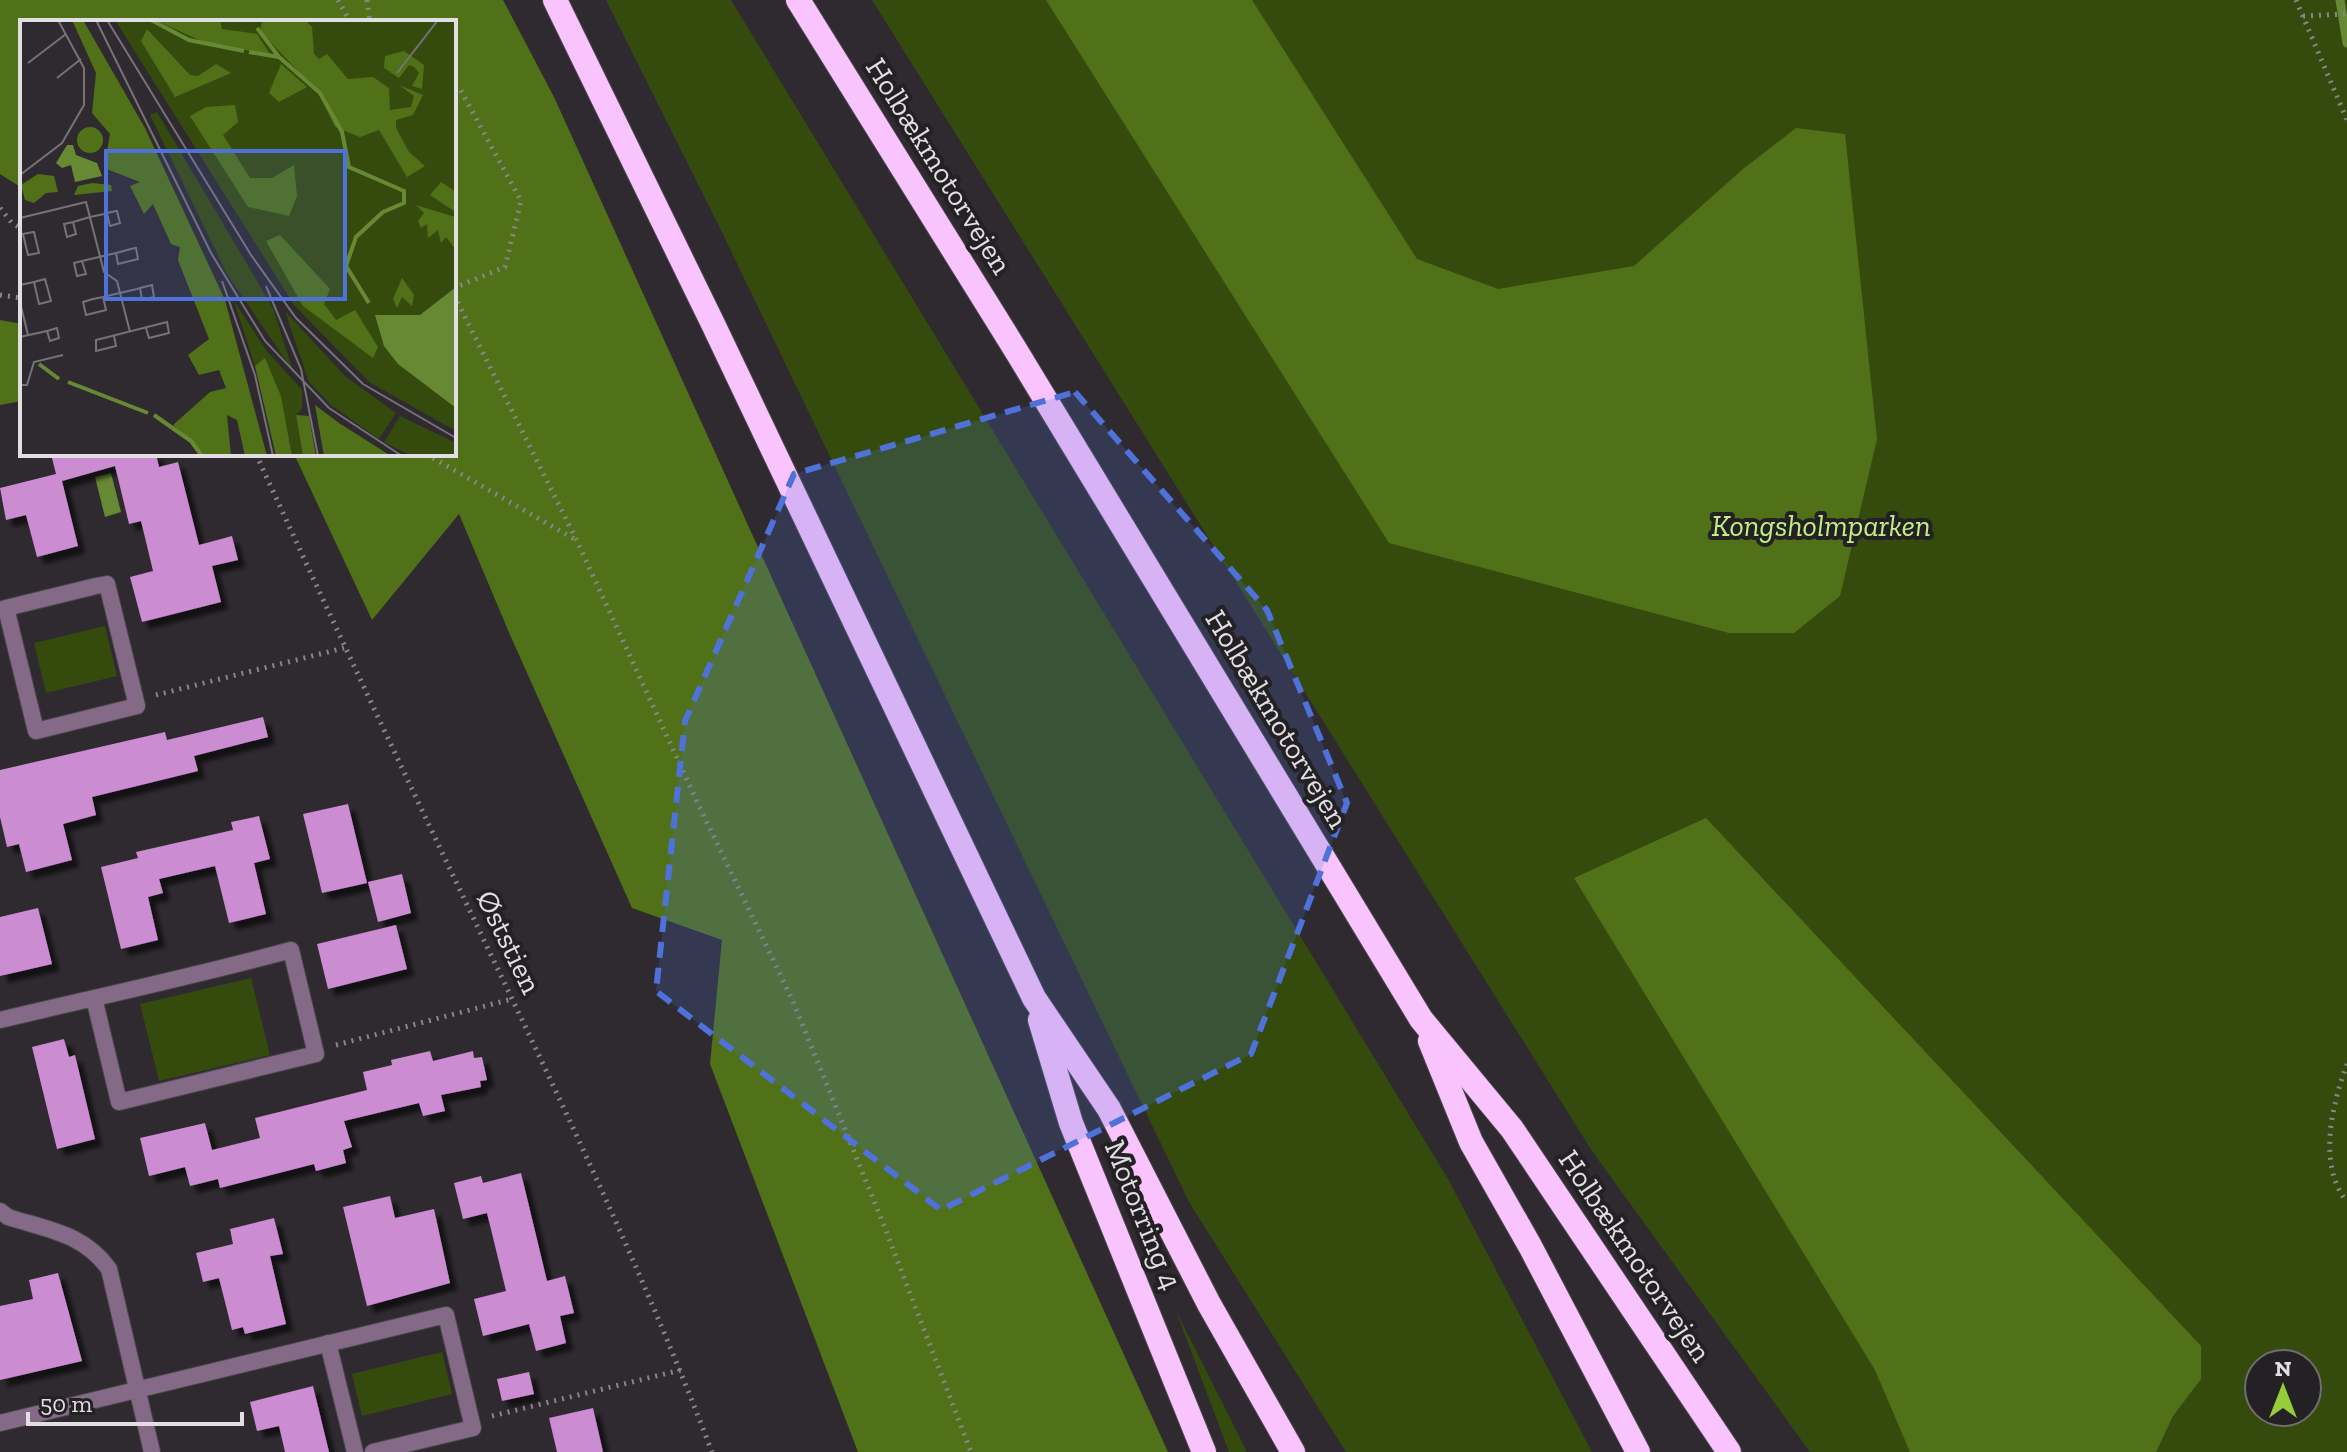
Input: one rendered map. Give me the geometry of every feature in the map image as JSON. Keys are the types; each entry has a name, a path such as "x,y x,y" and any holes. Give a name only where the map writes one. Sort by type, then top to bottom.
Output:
{"highway":[{"path":"555,0 1034,998 1109,1109 1209,1304 1293,1452"},
{"name":"Holbækmotorvejen","path":"798,0 1015,349 1421,1019 1512,1129 1729,1452"},
{"name":"Motorring 4","path":"1034,998 1071,1123 1204,1452"},
{"path":"1421,1019 1471,1142 1530,1246 1638,1452"}],"street":[{"path":"107,584 137,706 36,731 3,609 107,584"},
{"path":"0,1020 291,950 316,1054 119,1102 94,998"},
{"path":"0,1211 8,1217 79,1239 96,1251 109,1269 152,1452"},
{"path":"0,1423 446,1315 473,1428 373,1452"},
{"path":"328,1343 355,1452"}],"path":[{"path":"338,0 349,20"},
{"path":"367,0 370,20"},
{"path":"2296,0 2347,120"},
{"path":"2303,16 2347,14"},
{"path":"456,88 460,89 521,201 505,267 456,287"},
{"path":"0,208 20,228"},
{"path":"0,295 20,298"},
{"path":"456,299 577,541 792,999 971,1452"},
{"name":"Øststien","path":"257,456 344,648 594,1173 681,1370 712,1452"},
{"path":"429,456 577,541"},
{"path":"135,701 344,648"},
{"path":"315,1050 512,999"},
{"path":"2347,1064 2336,1095 2329,1137 2337,1189 2347,1202"},
{"path":"472,1421 681,1370"}],"highlighted area":[{"path":"1075,392 1267,610 1347,803 1251,1054 941,1210 656,991 685,721 794,474"}],"green space":[{"path":"0,0 503,0 554,97 1168,1452 858,1452 710,1064 722,940 632,908 459,514 372,620 295,456 456,456 456,20 20,20 20,187 0,174"},
{"path":"606,0 731,0 1448,1179 1592,1452 1346,1452 1189,1202 719,226"},
{"name":"Kongsholmparken","path":"872,0 2347,0 2347,1452 1810,1452 1592,1151"},
{"path":"1046,0 1252,0 1417,259 1498,289 1634,266 1743,169 1796,128 1845,134 1877,439 1840,596 1794,633 1729,633 1389,543"},
{"path":"0,320 20,324 20,401 0,405"},
{"path":"105,626 117,676 46,693 34,643"},
{"path":"1706,818 2201,1346 2201,1379 2173,1416 2156,1452 1910,1452 1875,1370 1574,878"},
{"path":"251,978 270,1055 159,1081 140,1004"},
{"path":"1176,1311 1247,1452 1229,1452"},
{"path":"442,1352 452,1394 362,1416 352,1374"}],"shaded area":[{"path":"111,473 121,512 105,517 95,477"}],"building":[{"path":"52,456 156,456 159,467 178,462 199,545 232,536 238,560 212,566 221,602 142,622 130,577 153,571 141,521 129,524 115,466 62,481 78,546 37,557 26,515 6,520 0,488 56,474"},
{"path":"263,717 268,737 194,756 198,771 92,797 96,815 63,824 72,860 26,872 19,844 7,847 0,817 0,770 165,732 167,740"},
{"path":"348,804 367,883 322,893 303,814"},
{"path":"259,816 270,859 254,863 266,914 229,923 215,866 159,879 163,893 148,897 158,940 121,949 101,867 138,858 136,852 233,830 231,822"},
{"path":"402,874 411,913 378,922 368,882"},
{"path":"38,908 52,964 0,976 0,917"},
{"path":"396,925 407,969 328,989 317,944"},
{"path":"64,1039 69,1057 75,1055 95,1139 57,1149 32,1047"},
{"path":"430,1051 433,1061 473,1051 474,1058 482,1057 487,1080 480,1081 481,1087 441,1095 445,1111 423,1116 419,1103 344,1121 352,1147 343,1150 346,1163 316,1171 314,1164 220,1188 218,1179 190,1186 185,1167 149,1176 140,1138 205,1123 212,1150 260,1138 255,1118 367,1090 363,1072 392,1065 391,1060"},
{"path":"521,1173 547,1281 565,1276 574,1313 560,1316 566,1343 536,1351 529,1324 483,1336 474,1299 506,1291 487,1213 463,1219 454,1183 481,1176 483,1183"},
{"path":"390,1196 395,1218 434,1209 450,1283 367,1306 343,1207"},
{"path":"274,1218 283,1254 270,1256 286,1324 245,1334 243,1327 232,1330 219,1278 203,1282 196,1253 233,1244 230,1229"},
{"path":"58,1273 82,1361 0,1380 0,1306 33,1299 29,1280"},
{"path":"529,1372 534,1394 502,1401 497,1379"},
{"path":"313,1386 329,1452 285,1452 279,1426 257,1431 250,1402"},
{"path":"593,1408 603,1452 557,1452 549,1418"}],"waterway":[{"path":"2340,0 2347,43"}]}
